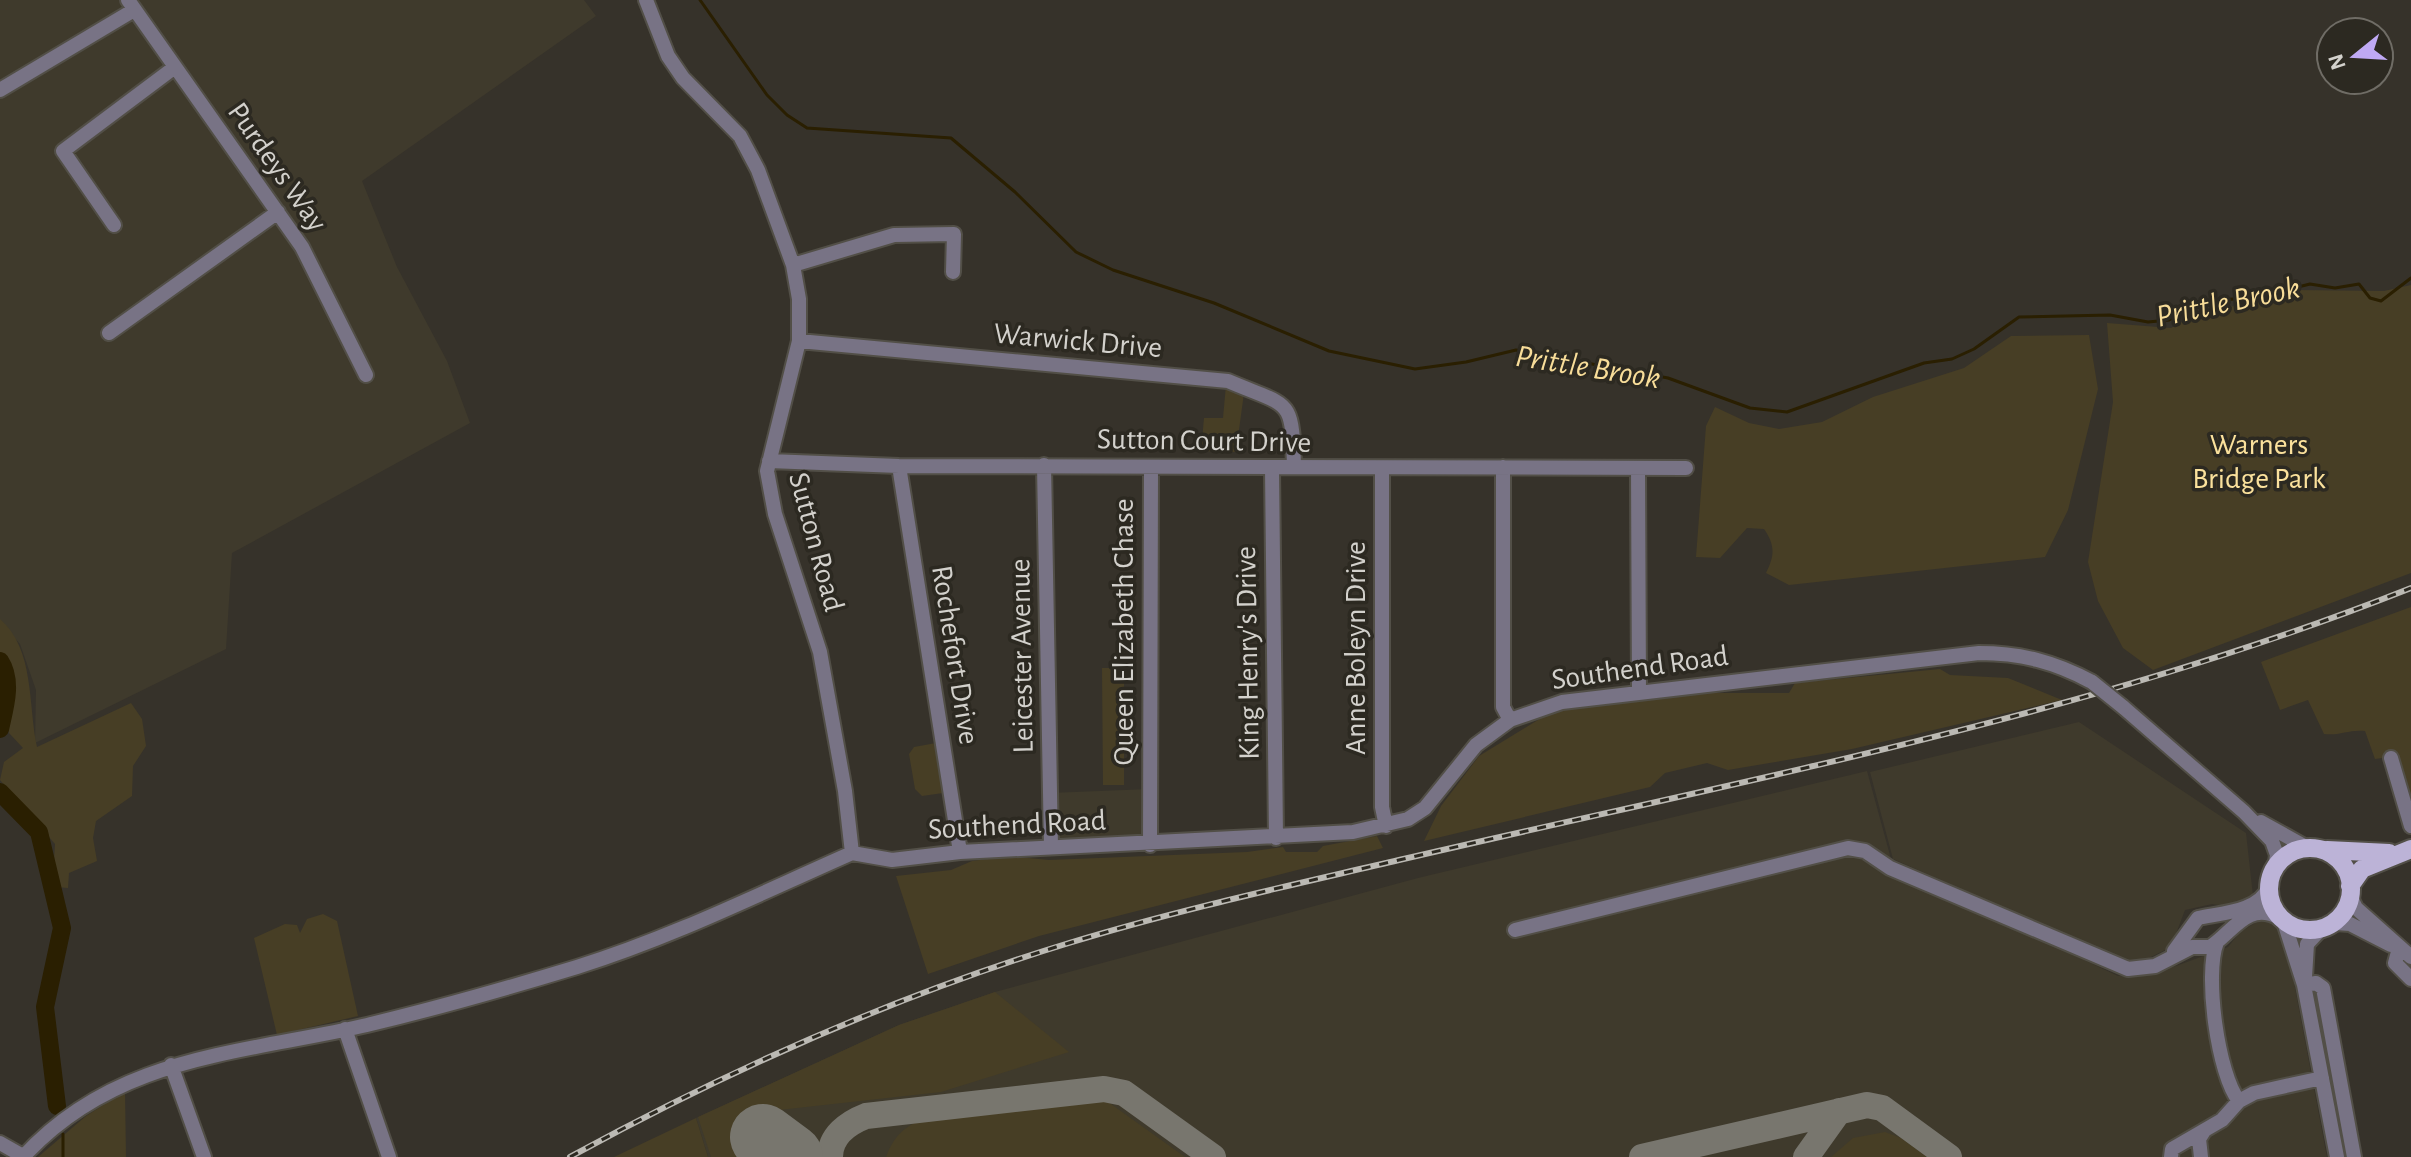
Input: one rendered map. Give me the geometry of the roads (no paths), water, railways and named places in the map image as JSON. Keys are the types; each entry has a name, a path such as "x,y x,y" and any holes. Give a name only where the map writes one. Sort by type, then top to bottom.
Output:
{"main road":[{"path":"2315,849 2338,858 2350,891"},
{"path":"2315,849 2403,851 2362,869 2350,891 2346,910 2328,926 2303,930 2281,920 2270,900 2272,878 2287,855 2315,849"}],"street":[{"name":"Sutton Road","path":"646,0 668,56 683,78 740,136 758,170 793,265 799,299 799,341 769,461 769,488 820,652 845,791 852,853"},
{"path":"0,90 131,5"},
{"name":"Purdeys Way","path":"131,5 302,247 366,375"},
{"path":"114,225 63,151 175,67"},
{"path":"109,333 278,212"},
{"path":"793,265 894,235 932,233 954,234 953,272"},
{"name":"Warwick Drive","path":"799,341 1228,381 1285,406 1293,417 1294,467"},
{"name":"Sutton Court Drive","path":"769,461 899,466 1686,468"},
{"name":"Leicester Avenue","path":"1044,465 1051,847"},
{"name":"Rochefort Drive","path":"899,466 960,852"},
{"name":"Queen Elizabeth Chase","path":"1150,845 1151,467"},
{"path":"1503,467 1503,707 1510,720"},
{"name":"King Henry's Drive","path":"1272,468 1276,838"},
{"path":"1638,468 1639,691"},
{"name":"Anne Boleyn Drive","path":"1382,469 1382,807 1386,826"},
{"name":"Southend Road","path":"852,853 892,860 960,852 1276,838 1386,826 1408,819 1425,808 1476,745 1510,720 1562,702 1979,653 2026,656 2068,669 2092,682 2244,812"},
{"path":"2391,758 2411,826"},
{"path":"2244,812 2315,849"},
{"path":"2161,963 2186,939 2198,918 2257,901 2272,878 2275,846 2244,812"},
{"path":"1515,930 1841,849 1862,849 1885,866 1945,888 2121,967 2141,969 2161,963 2218,941 2251,915 2266,913 2281,920 2304,985"},
{"path":"0,1143 23,1156 92,1102 115,1088 171,1065 345,1029 495,991 675,934 852,853"},
{"path":"2350,891 2356,908 2405,952"},
{"path":"2209,917 2219,924 2212,984"},
{"path":"2337,1157 2316,1079 2304,985 2307,944 2328,926 2350,924 2405,952"},
{"path":"2190,929 2191,938 2200,947 2212,984 2225,1079 2243,1099"},
{"path":"2405,952 2395,963 2411,979"},
{"path":"2177,956 2193,956 2206,967"},
{"path":"2304,985 2316,983 2323,988 2354,1157"},
{"path":"345,1029 389,1157"},
{"path":"171,1065 204,1157"},
{"path":"2171,1157 2172,1149 2222,1120 2243,1099 2277,1086 2316,1079"},
{"path":"2201,1157 2199,1139 2204,1130"}],"waterway":[{"name":"Prittle Brook","path":"700,0 767,95 787,115 807,128 951,138 1015,192 1076,252 1113,270 1214,303 1329,351 1415,369 1466,362 1516,350 1668,378 1750,408 1787,412 1924,363 1952,359 1974,349 2019,317 2110,315 2148,322 2169,320 2197,302 2258,297 2310,284 2335,288 2359,284 2370,298 2381,301 2411,278"},
{"path":"0,661 7,686 0,729"},
{"path":"0,792 39,832 62,928 45,1007 57,1106"},
{"path":"57,1106 59,1115"},
{"path":"63,1134 63,1157"}],"railway":[{"path":"570,1157 691,1094 814,1037 940,987 1069,943 1233,899 1910,743 2037,710 2163,674 2411,588"}],"park label":[{"name":"Warners Bridge Park","path":"2259,462"}]}
